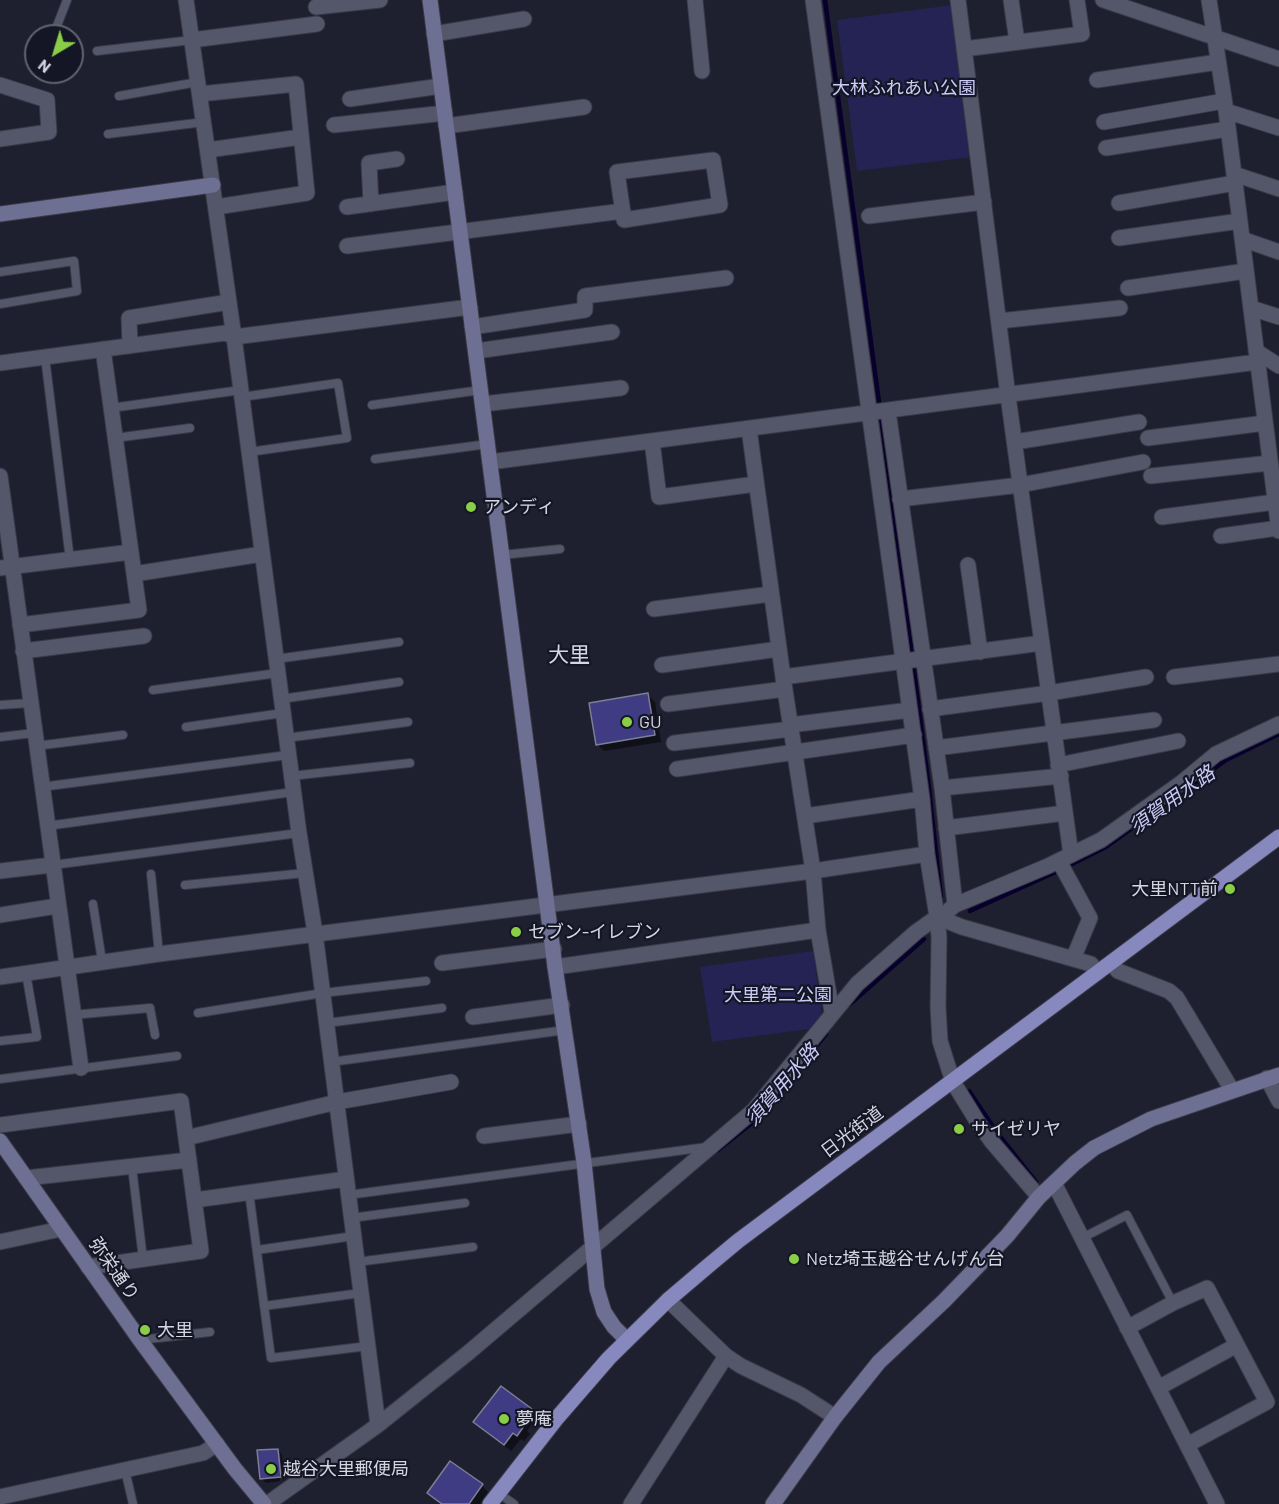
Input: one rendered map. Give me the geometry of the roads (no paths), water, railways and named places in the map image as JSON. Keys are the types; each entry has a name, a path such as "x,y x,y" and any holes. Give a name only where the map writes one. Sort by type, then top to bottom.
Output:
{"main road":[{"name":"日光街道","path":"494,1499 557,1418 626,1339 668,1300 738,1241 1279,837"}],"street":[{"path":"186,0 242,393 293,792 315,933 378,1425"},
{"path":"316,7 380,0"},
{"path":"430,0 555,967 584,1162 597,1289 604,1312 626,1339"},
{"path":"695,0 702,71"},
{"path":"813,0 937,917 940,1041 952,1082 992,1142 1040,1197"},
{"path":"958,0 1008,396 1065,813 1065,858 1090,918 1073,959"},
{"path":"1011,0 1017,42"},
{"path":"964,49 1082,34 1077,0"},
{"path":"1103,0 1279,59"},
{"path":"1209,0 1225,106 1279,529 1221,536"},
{"path":"434,34 524,19"},
{"path":"192,40 317,24"},
{"path":"1097,80 1218,62"},
{"path":"199,88 296,84 307,194 216,207"},
{"path":"0,85 47,100 50,132 0,140"},
{"path":"350,99 441,86"},
{"path":"1104,122 1225,106 1279,128"},
{"path":"334,125 446,120 584,107"},
{"path":"1106,148 1228,129"},
{"path":"208,150 302,137"},
{"path":"371,204 369,163 397,159"},
{"path":"713,160 720,205 624,220 623,212 617,172 713,160"},
{"path":"1119,203 1234,178 1279,189"},
{"path":"0,214 213,184"},
{"path":"347,207 455,192"},
{"path":"869,216 984,202"},
{"path":"348,246 623,212"},
{"path":"1119,238 1240,221"},
{"path":"1242,239 1279,252"},
{"path":"1128,288 1246,271"},
{"path":"472,327 585,310 585,296 726,278"},
{"path":"130,346 129,318 229,302"},
{"path":"0,363 225,333 234,337 470,307"},
{"path":"999,321 1120,308"},
{"path":"1251,308 1279,317"},
{"path":"476,351 612,332"},
{"path":"20,625 139,610 103,349"},
{"path":"490,462 1008,396 1257,357 1279,366"},
{"path":"482,397 621,388"},
{"path":"888,411 942,788 955,905"},
{"path":"1015,442 1139,422"},
{"path":"1148,438 1265,423"},
{"path":"748,429 813,871 818,930 832,1012"},
{"path":"652,441 659,497 756,484"},
{"path":"900,499 1147,469 1270,463"},
{"path":"0,476 6,568 20,625 65,966 81,1068"},
{"path":"1162,518 1276,492"},
{"path":"6,568 131,552"},
{"path":"134,574 262,554"},
{"path":"968,565 980,652"},
{"path":"654,609 771,594"},
{"path":"23,651 144,636"},
{"path":"668,704 904,662 1042,644"},
{"path":"662,665 779,650"},
{"path":"1174,677 1279,664"},
{"path":"930,709 1146,677"},
{"path":"674,743 910,710"},
{"path":"936,748 1154,720"},
{"path":"265,1504 378,1425 468,1353 712,1147 754,1110 857,984 916,932 955,905 1065,858 1101,840 1181,783 1216,754 1279,724"},
{"path":"677,769 914,735"},
{"path":"942,788 1059,770 1178,741"},
{"path":"805,816 922,799"},
{"path":"946,828 1065,813"},
{"path":"0,977 102,961 813,871 927,854"},
{"path":"0,871 52,865"},
{"path":"0,915 57,906"},
{"path":"937,917 972,930 1091,964 1097,973"},
{"path":"555,967 818,930"},
{"path":"442,963 554,949"},
{"path":"1111,963 1118,971 1168,991 1178,998 1232,1090"},
{"path":"473,1017 562,1005"},
{"path":"773,1504 835,1417 879,1362 944,1301 1054,1183 1094,1148 1151,1119 1273,1077 1279,1101"},
{"path":"186,1138 336,1102 451,1082"},
{"path":"0,1125 181,1101 201,1251 88,1267"},
{"path":"484,1136 579,1124"},
{"name":"弥栄通り","path":"2,1149 217,1444 265,1504"},
{"path":"26,1179 189,1160"},
{"path":"195,1200 346,1179"},
{"path":"1054,1183 1217,1504"},
{"path":"0,1242 61,1229"},
{"path":"1127,1328 1207,1288 1267,1402 1187,1445"},
{"path":"668,1300 726,1356 741,1366 801,1395 835,1417"},
{"path":"1158,1388 1237,1345"},
{"path":"631,1504 726,1356"},
{"path":"0,1497 203,1453 217,1444"}],"lane":[{"path":"58,24 68,0"},
{"path":"97,51 192,40"},
{"path":"119,96 199,88"},
{"path":"108,134 204,122"},
{"path":"0,272 74,261 77,291 0,304"},
{"path":"45,357 70,560"},
{"path":"111,408 338,383 347,438 249,452"},
{"path":"372,405 482,397"},
{"path":"115,438 190,428"},
{"path":"375,459 488,444"},
{"path":"502,555 560,549"},
{"path":"153,690 399,642"},
{"path":"186,728 399,682"},
{"path":"0,705 30,703"},
{"path":"286,738 408,722"},
{"path":"0,737 35,739 123,735"},
{"path":"41,787 288,755"},
{"path":"291,776 410,763"},
{"path":"46,826 293,792"},
{"path":"52,865 299,833"},
{"path":"185,885 305,873"},
{"path":"151,874 159,954"},
{"path":"93,904 102,961"},
{"path":"0,1041 37,1037 26,973"},
{"path":"198,1012 322,993 426,981"},
{"path":"72,1015 150,1008 155,1035"},
{"path":"327,1023 442,1008"},
{"path":"331,1062 565,1030"},
{"path":"0,1078 177,1056"},
{"path":"348,1195 584,1162 712,1147"},
{"path":"132,1167 143,1259"},
{"path":"249,1192 271,1358 368,1346"},
{"path":"351,1218 465,1203"},
{"path":"1082,1238 1128,1215 1173,1303"},
{"path":"257,1250 354,1236"},
{"path":"357,1262 473,1247"},
{"path":"264,1306 361,1293"},
{"path":"140,1340 210,1332"},
{"path":"125,1470 133,1504"},
{"path":"494,1499 514,1504"}],"waterway":[{"path":"825,0 893,506 941,897"},
{"name":"須賀用水路","path":"1066,867 1106,847 1226,760 1279,734"},
{"name":"須賀用水路","path":"970,911 1060,870"},
{"name":"須賀用水路","path":"850,1004 924,939"},
{"name":"須賀用水路","path":"718,1150 757,1119 826,1034"},
{"path":"969,1091 998,1134 1036,1182"}],"place":[{"name":"アンディ","path":"471,507"},
{"name":"GU","path":"627,722"},
{"name":"大里NTT前","path":"1230,889"},
{"name":"セブン-イレブン","path":"516,932"},
{"name":"サイゼリヤ","path":"959,1129"},
{"name":"Netz埼玉越谷せんげん台","path":"794,1259"},
{"name":"大里","path":"145,1330"},
{"name":"夢庵","path":"504,1419"},
{"name":"越谷大里郵便局","path":"271,1469"}],"district":[{"name":"大里","path":"569,655"}],"park label":[{"name":"大林ふれあい公園","path":"904,88"},
{"name":"大里第二公園","path":"778,995"}]}
